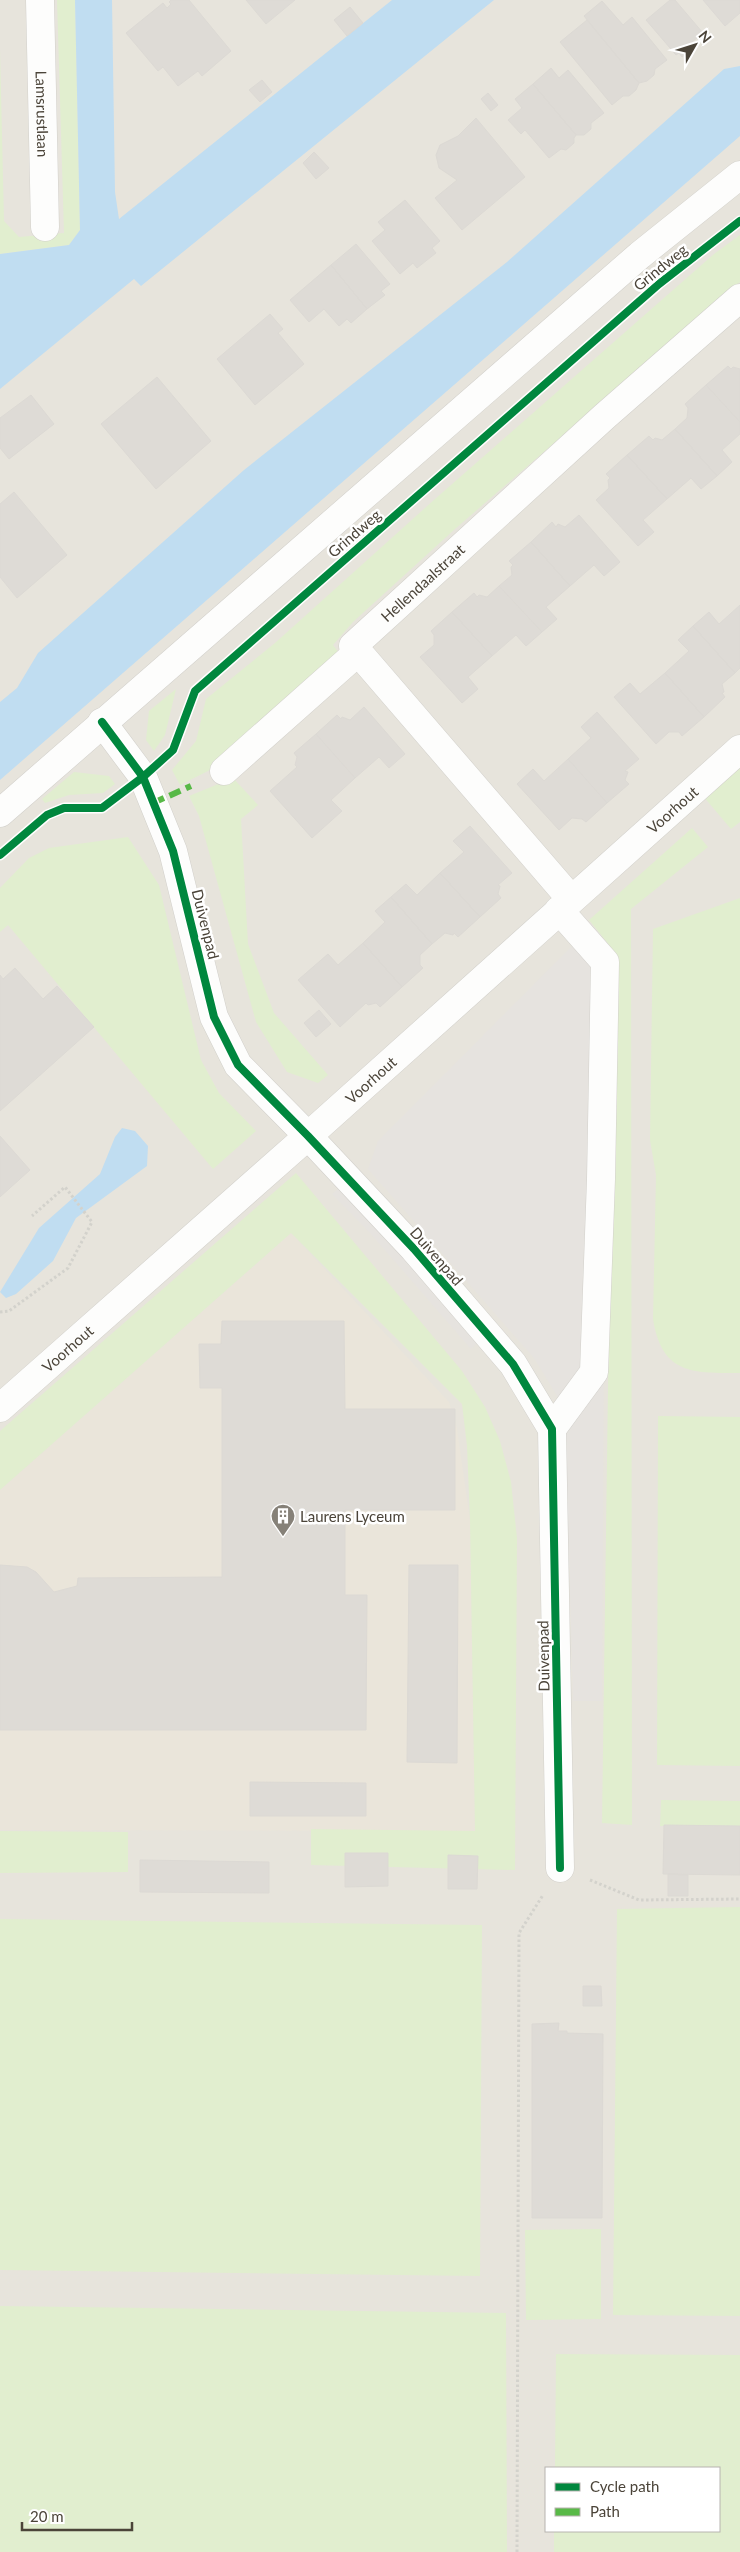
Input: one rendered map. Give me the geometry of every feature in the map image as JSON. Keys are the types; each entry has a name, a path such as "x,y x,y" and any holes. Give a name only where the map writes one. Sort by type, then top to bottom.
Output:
{"street":[{"name":"Lamsrustlaan","path":"40,0 45,227"},
{"name":"Grindweg","path":"0,813 102,722 634,261 740,175"},
{"name":"Hellendaalstraat","path":"358,652 353,646 605,416 740,298"},
{"path":"224,771 358,652 565,904 605,962 601,1179 594,1372 552,1429"},
{"name":"Duivenpad","path":"102,722 143,777 173,851 214,1017 238,1066 308,1136 414,1249 513,1364 552,1429 560,1868"},
{"name":"Voorhout","path":"0,1408 308,1136 740,749"}],"path":[{"path":"0,1312 9,1311 68,1268 92,1222 65,1187 32,1216"},
{"path":"517,2552 519,1933 560,1868 639,1900 740,1899"}],"shaded area":[{"path":"0,0 740,0 740,2552 0,2552"},
{"path":"576,942 606,981 602,1701 573,1701 565,1409 534,1358 368,1169 378,1141"},
{"path":"339,1188 378,1228 478,1343 471,1349 371,1234 332,1194"},
{"path":"291,1233 449,1402 457,1429 470,1520 475,1831 0,1830 0,1490"}],"green space":[{"path":"57,0 75,0 80,230 69,245 0,254 0,49 4,221 19,237 64,233"},
{"path":"740,235 740,282 455,529 353,622 333,645 340,654 216,767 180,785 172,770 196,741 206,699 275,643 435,499 714,254"},
{"path":"176,689 165,735 154,751 146,740 149,711"},
{"path":"740,764 740,822 731,829 703,796"},
{"path":"74,772 109,776 115,784 103,793 69,795 45,803 42,799"},
{"path":"233,778 258,805 241,819 248,944 274,1013 328,1075 318,1083 287,1072 256,1022 199,816 189,796"},
{"path":"692,828 708,847 631,909 632,1825 602,1823 614,951 589,920"},
{"path":"128,837 159,885 201,1060 219,1093 256,1131 213,1169 8,925 0,932 0,888 29,858 49,848"},
{"path":"740,898 740,1373 694,1371 672,1361 664,1351 657,1337 653,1319 656,1175 650,1140 653,929"},
{"path":"296,1173 462,1371 485,1407 500,1441 511,1482 517,1538 515,1870 311,1865 311,1829 475,1831 470,1520 467,1446 462,1404 291,1233 0,1490 0,1431"},
{"path":"658,1416 740,1417 740,1766 657,1765"},
{"path":"661,1800 740,1801 740,1826 660,1826"},
{"path":"0,1831 128,1832 128,1872 0,1873"},
{"path":"740,1907 740,2316 613,2315 617,1909"},
{"path":"0,1919 482,1925 480,2276 0,2270"},
{"path":"601,2229 601,2319 526,2320 525,2230"},
{"path":"0,2306 506,2313 507,2552 0,2552"},
{"path":"556,2354 740,2355 740,2552 554,2552 554,2532 720,2532 720,2467 555,2467"}],"water":[{"path":"75,0 112,0 115,192 119,219 392,0 494,0 141,286 134,279 0,389 0,254 69,245 80,230"},
{"path":"740,66 740,136 0,780 0,702 17,688 38,653 244,470 507,262 724,69"},
{"path":"122,1128 135,1131 148,1146 147,1166 76,1218 53,1261 16,1294 6,1298 0,1292 39,1228 100,1174 115,1137"}],"building":[{"path":"171,0 189,0 231,51 202,76 198,71 178,86 163,67 158,71 126,33 163,3 167,8 171,4 169,2"},
{"path":"246,0 295,0 266,24"},
{"path":"670,0 675,0 703,33 692,42 696,46 682,57 679,53 676,55 646,20"},
{"path":"703,0 740,0 740,13 725,26"},
{"path":"602,1 623,25 632,17 667,60 655,69 654,75 647,81 639,83 584,16"},
{"path":"350,7 363,23 347,36 334,20"},
{"path":"587,20 639,83 636,90 629,96 623,96 612,105 560,42"},
{"path":"551,68 559,78 568,70 604,113 591,123 591,129 584,135 576,135 533,84"},
{"path":"262,80 272,92 260,102 249,90"},
{"path":"533,84 576,135 574,143 566,150 561,149 549,158 525,130 521,134 508,120 522,108 515,99"},
{"path":"488,93 498,105 491,111 481,99"},
{"path":"476,118 525,177 462,230 435,198 457,180 439,168 436,155 440,145 458,136"},
{"path":"314,152 329,168 316,179 303,163"},
{"path":"405,200 440,241 432,248 436,253 417,268 413,263 400,274 372,241 385,230 378,222"},
{"path":"356,244 390,284 381,291 385,295 367,309 331,265"},
{"path":"331,265 367,309 351,323 347,319 339,326 324,309 309,322 290,300"},
{"path":"270,314 283,329 278,333 304,364 255,405 217,359"},
{"path":"728,366 731,369 733,367 740,369 740,422 706,385"},
{"path":"157,377 211,441 156,489 101,424"},
{"path":"706,385 740,422 740,434 722,450 732,462 717,476 675,429 687,418 688,408 685,404"},
{"path":"31,395 54,424 9,459 0,448 0,418"},
{"path":"675,429 717,476 701,489 691,478 667,499 627,455 649,436 653,440 655,438 662,440"},
{"path":"627,455 667,499 643,520 654,532 638,546 596,500 609,488 608,480 610,478 606,474"},
{"path":"14,492 67,555 17,598 0,577 0,504"},
{"path":"579,515 620,562 604,576 594,565 570,586 531,542 552,522 556,527 558,524 565,527"},
{"path":"531,542 570,586 546,607 557,619 542,632 499,586 512,575 511,567 513,565 509,561"},
{"path":"499,586 542,632 526,646 516,635 492,656 452,612 474,593 477,597 479,595 487,597"},
{"path":"740,605 740,668 735,673 693,626 709,612 719,624"},
{"path":"452,612 492,656 468,677 478,689 462,703 420,657 434,645 434,635 431,631"},
{"path":"693,626 735,673 722,684 724,692 722,693 725,697 704,717 665,673 689,651 678,640"},
{"path":"665,673 704,717 682,736 679,732 669,732 656,744 614,697 630,683 640,694"},
{"path":"364,707 405,754 389,768 379,757 355,778 316,734 337,715 341,719 342,717 350,720"},
{"path":"597,712 639,759 625,771 628,772 625,780 629,784 607,803 568,759 591,738 581,727"},
{"path":"316,734 355,778 331,800 342,811 312,838 270,791 297,767 295,765 297,757 294,753"},
{"path":"568,759 607,803 586,822 582,819 572,818 559,830 517,784 533,769 544,781"},
{"path":"470,826 512,873 498,885 500,886 498,894 501,898 480,917 440,873 464,852 453,841"},
{"path":"440,873 480,917 458,937 454,933 453,935 445,933 432,944 391,897 406,884 417,895"},
{"path":"391,897 432,944 420,955 420,965 423,968 402,987 363,943 385,922 375,911"},
{"path":"363,943 402,987 380,1007 376,1003 368,1005 366,1003 340,1027 298,980 328,954 338,965"},
{"path":"15,968 43,999 57,986 94,1027 0,1111 0,975 3,979"},
{"path":"319,1010 331,1024 316,1037 304,1023"},
{"path":"0,1136 30,1170 0,1197"},
{"name":"Laurens Lyceum","path":"222,1321 344,1321 345,1409 455,1409 455,1510 345,1510 345,1595 367,1595 366,1730 0,1730 0,1565 27,1567 36,1572 54,1592 77,1586 78,1578 222,1577 222,1388 200,1388 199,1344 221,1344"},
{"path":"409,1565 458,1565 457,1763 407,1762"},
{"path":"250,1782 366,1783 366,1816 250,1816"},
{"path":"664,1825 740,1826 740,1875 663,1874"},
{"path":"345,1853 388,1853 388,1886 345,1887"},
{"path":"448,1855 478,1856 477,1889 448,1889"},
{"path":"140,1860 269,1862 269,1893 140,1892"},
{"path":"668,1874 688,1875 688,1896 668,1896"},
{"path":"583,1986 601,1986 602,2006 583,2006"},
{"path":"559,2023 558,2031 603,2034 602,2218 532,2218 532,2024"}],"marked path":[{"path":"153,803 191,786"}],"cycle path":[{"path":"0,855 47,815 64,808 102,808 143,777 173,750 195,691 659,284 740,221"},
{"path":"102,722 143,777 173,851 214,1017 238,1065 308,1136 414,1249 513,1364 552,1429 560,1868"}],"place":[{"name":"Laurens Lyceum","path":"283,1537"}]}
